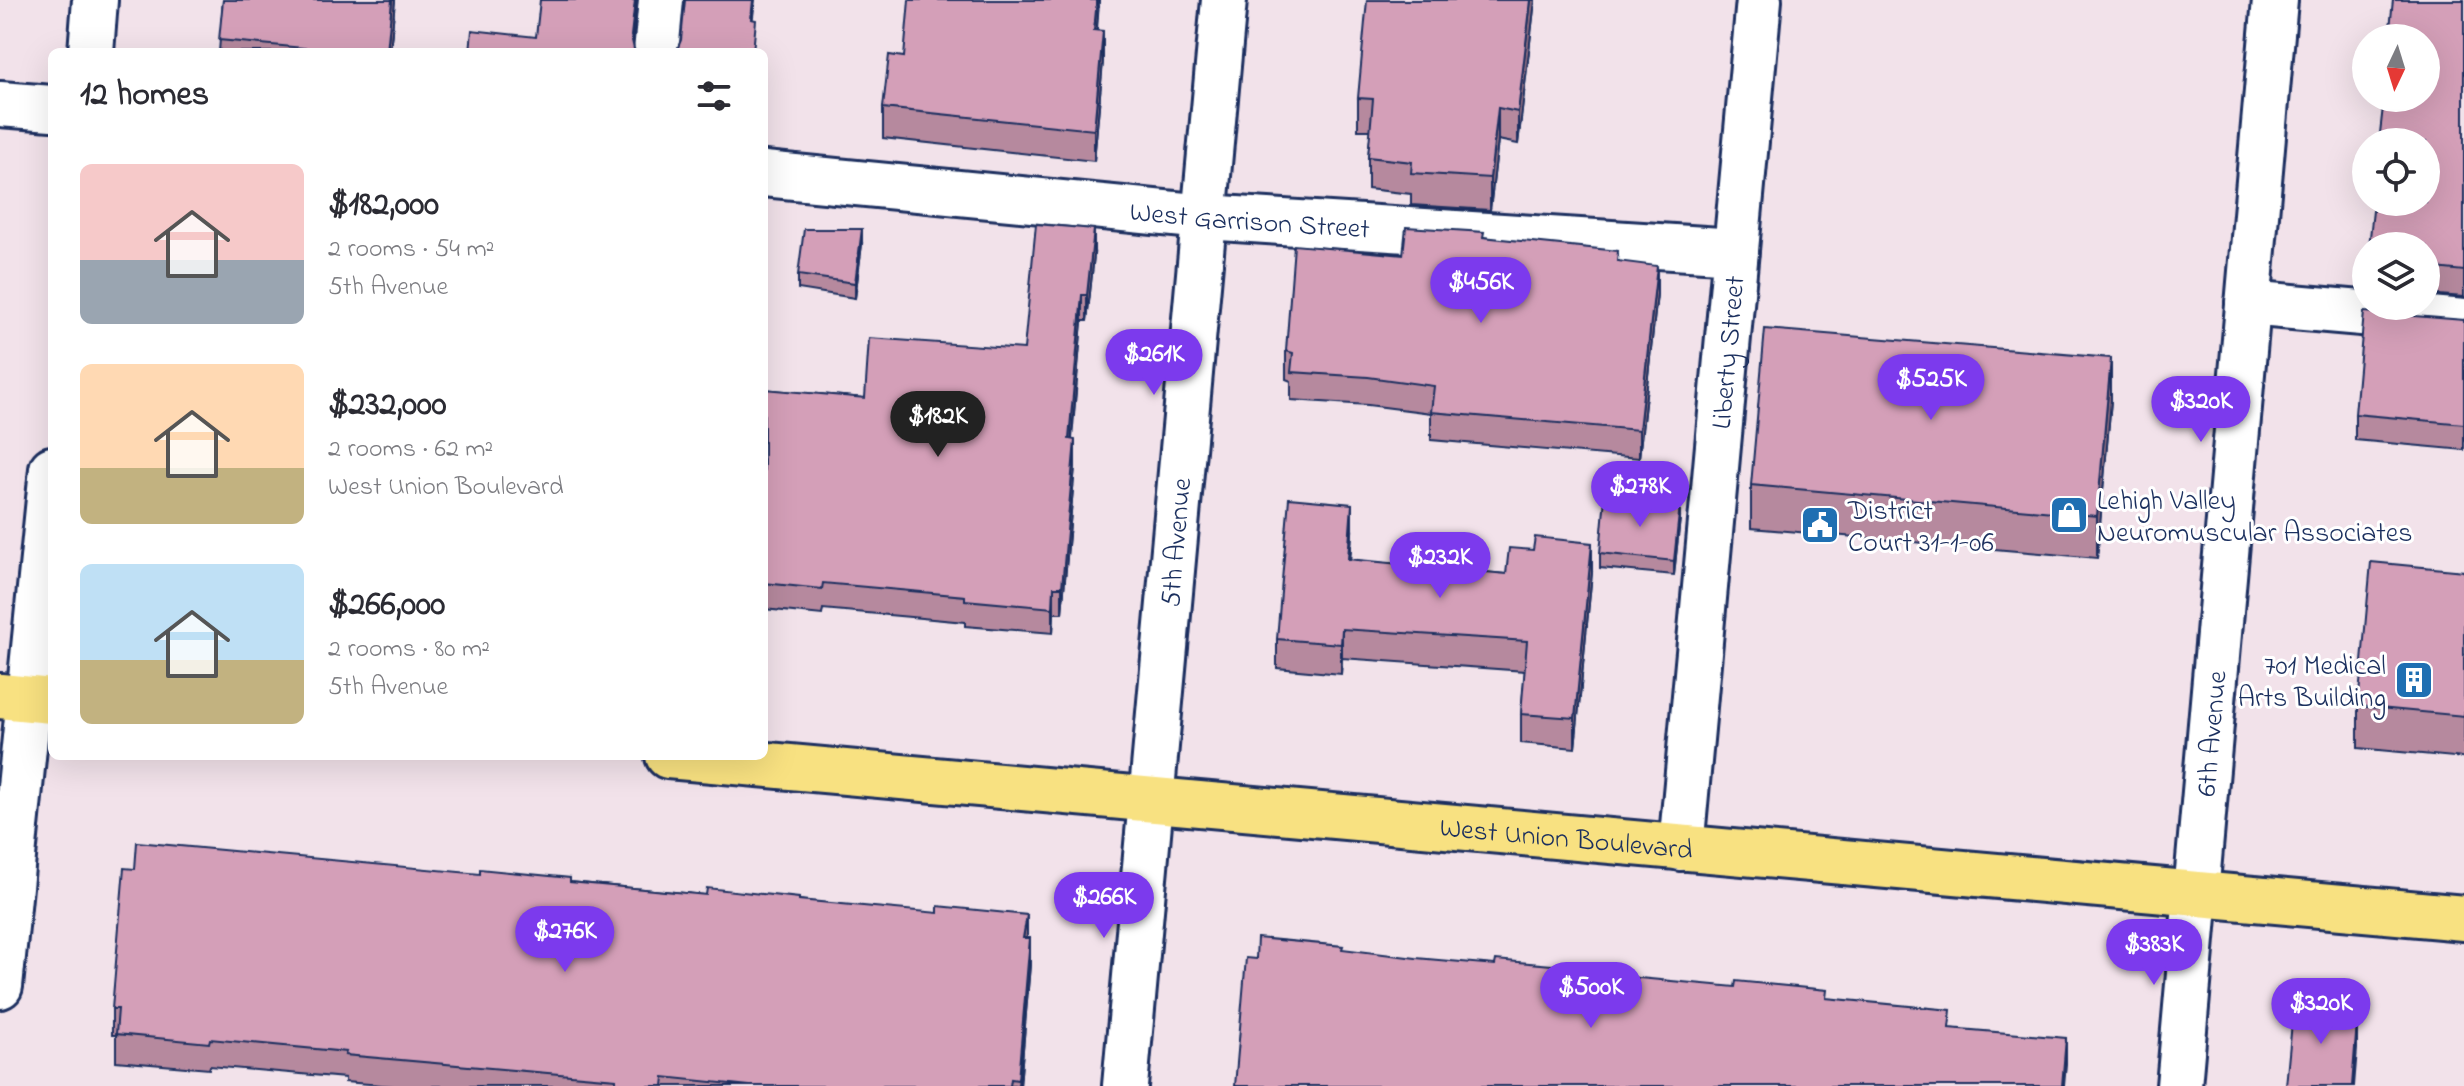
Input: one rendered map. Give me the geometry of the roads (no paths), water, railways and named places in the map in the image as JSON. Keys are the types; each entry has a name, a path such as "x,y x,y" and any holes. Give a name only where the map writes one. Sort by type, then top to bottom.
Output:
{"main road":[{"name":"West Union Boulevard","path":"713,760 2464,918"}],"street":[{"path":"91,48 95,0"},
{"path":"656,48 661,0"},
{"name":"5th Avenue","path":"1125,1086 1224,0"},
{"name":"Liberty Street","path":"1681,848 1759,0"},
{"name":"6th Avenue","path":"2179,1086 2275,0"},
{"path":"0,104 48,108"},
{"name":"West Garrison Street","path":"768,174 1205,217 1736,251"},
{"path":"2248,303 2464,322"},
{"path":"0,986 48,507"}],"place":[{"name":"Lehigh Valley Neuromuscular Associates","path":"2069,515"},
{"name":"District Court 31-1-06","path":"1820,525"},
{"name":"701 Medical Arts Building","path":"2414,680"}]}
